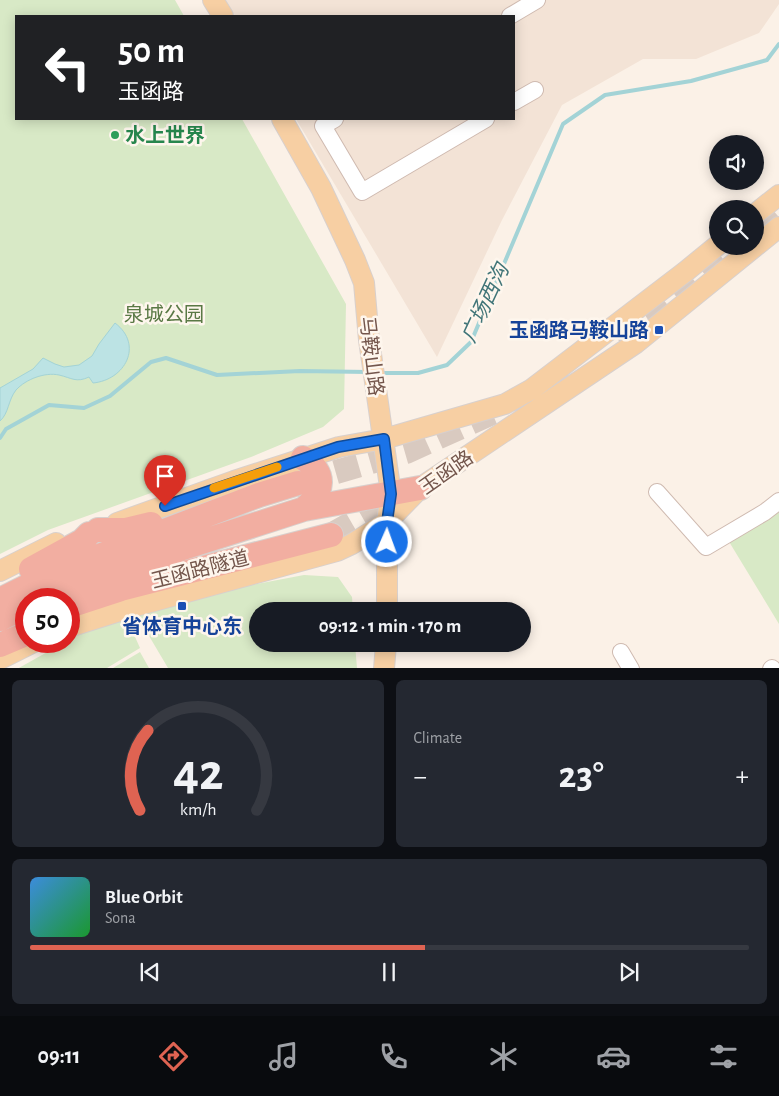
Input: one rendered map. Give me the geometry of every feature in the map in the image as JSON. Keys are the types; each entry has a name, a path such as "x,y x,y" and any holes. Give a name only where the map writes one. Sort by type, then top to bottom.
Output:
{"highway":[{"path":"303,458 312,464 320,474 315,499 304,508"},
{"path":"0,600 52,574 298,483"},
{"path":"67,588 90,578 304,508 420,488"},
{"path":"0,586 82,541 94,532 126,530 259,496"},
{"name":"玉函路隧道","path":"80,602 121,589 332,535"},
{"path":"80,615 132,596 206,573 272,556 298,544"},
{"path":"0,619 15,612"},
{"path":"0,628 15,623"},
{"path":"0,645 15,639"}],"main road":[{"path":"213,0 222,15"},
{"name":"马鞍山路","path":"283,120 321,188 364,283 369,340 391,494 387,522 387,602"},
{"path":"764,207 779,195"},
{"name":"玉函路","path":"80,624 132,607 337,552 352,544 387,522 420,488 636,343 779,228"},
{"name":"玉函路","path":"0,571 66,538 94,532 303,458 338,447 384,439 505,404 532,389 709,252"},
{"path":"0,659 15,652"},
{"path":"384,668 385,652"}],"street":[{"path":"512,15 538,0"},
{"path":"515,101 536,90"},
{"path":"333,120 323,126 362,192 484,120"},
{"path":"657,492 706,547 765,512 779,501"},
{"path":"621,652 632,668"}],"shaded area":[{"path":"225,0 779,0 779,4 759,33 696,59 643,59 562,105 502,220 437,357 297,120 515,120 515,15 234,15"}],"green space":[{"name":"泉城公园","path":"0,0 175,0 183,15 15,15 15,120 243,120 346,304 344,409 323,427 251,457 48,530 0,554"},
{"path":"779,496 779,624 728,540"},
{"path":"304,575 338,577 352,597 352,602 249,602 249,652 356,652 357,668 168,668 139,619 135,607"},
{"path":"124,612 140,648 107,668 19,668 46,653 80,653 80,634 117,613"},
{"path":"140,652 149,668 113,668"}],"water":[{"path":"115,323 124,332 128,341 129,351 127,360 122,368 114,375 93,383 89,377 77,380 54,374 36,377 16,390 0,421 0,388 33,369 43,358 64,367 79,365 92,356"}],"waterway":[{"name":"广场西沟","path":"380,373 418,373 447,365 471,342 563,124 605,95 691,81 767,60 779,44"},
{"name":"广场西沟","path":"0,438 6,429 49,405 84,408 110,396 151,362 166,358 217,375 300,371 368,372"}],"tunnel":[{"path":"764,218 779,206"},
{"path":"615,335 653,310 720,255"},
{"path":"301,482 406,452 492,413"},
{"path":"331,535 406,492"}],"slow traffic":[{"path":"214,488 277,467"}],"place":[{"name":"水上世界","path":"115,135"},
{"name":"玉函路马鞍山路","path":"659,330"},
{"name":"省体育中心东","path":"182,606"}],"route":[{"path":"165,506 338,447 384,439 391,494 387,522 387,542"}]}
